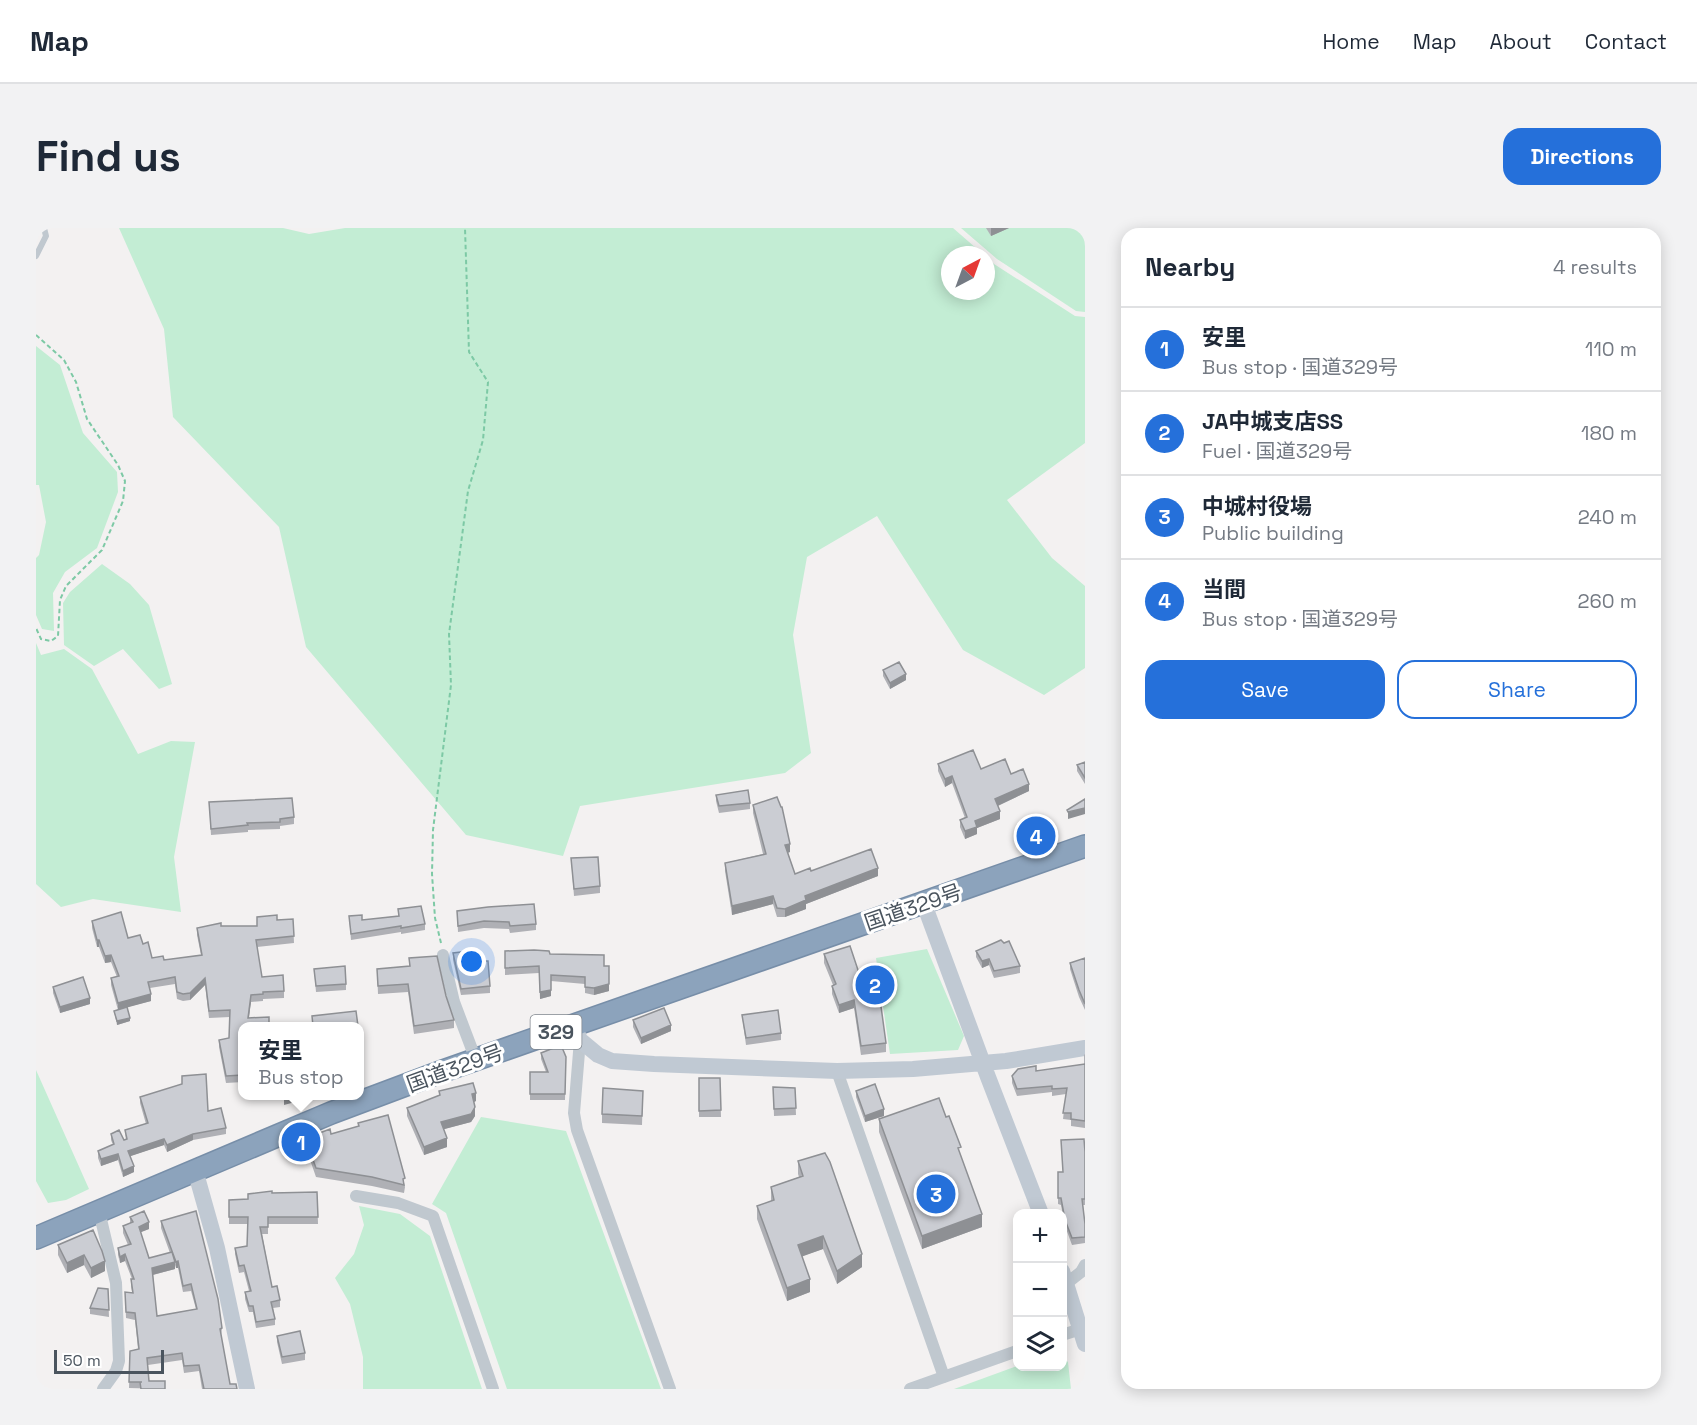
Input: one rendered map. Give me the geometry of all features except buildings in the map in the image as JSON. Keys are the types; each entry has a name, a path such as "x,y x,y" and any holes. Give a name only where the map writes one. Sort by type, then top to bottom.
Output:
{"highway":[{"name":"国道329号","path":"36,1238 331,1113 476,1060 577,1033 1085,846"}],"street":[{"path":"924,904 1039,1209"},
{"path":"443,955 454,1002 476,1060"},
{"path":"577,1033 598,1055 612,1061 837,1071 913,1070 1006,1061 1085,1048"},
{"path":"577,1033 574,1113 577,1130 670,1389"},
{"path":"837,1071 944,1377"},
{"path":"195,1170 218,1248 247,1389"},
{"path":"356,1196 398,1203 433,1216 493,1389"},
{"path":"99,1211 116,1283 119,1361 116,1371 103,1389"},
{"path":"1067,1276 1080,1272 1085,1265"},
{"path":"1067,1284 1083,1336 1067,1335"},
{"path":"910,1389 1013,1352"}],"lane":[{"path":"36,256 46,236 44,228"}],"path":[{"path":"443,955 435,918 432,874 433,830 451,685 449,634 468,490 483,440 488,382 469,352 465,228"},
{"path":"36,335 64,360 76,382 87,419 118,465 125,481 123,501 102,550 66,586 60,600 58,636 51,641 41,639 36,628"}],"green space":[{"path":"119,228 283,228 309,234 345,228 953,228 974,246 941,246 941,300 995,300 995,265 1075,316 1085,317 1085,443 1007,500 1052,558 1085,586 1085,668 1044,695 963,650 877,516 807,557 793,635 811,753 785,773 580,806 563,856 466,835 306,647 279,527 173,417 164,329"},
{"path":"961,228 1085,228 1085,312 1076,311 997,259 995,246 982,246"},
{"path":"36,346 60,365 83,433 117,472 118,492 97,548 65,572 53,593 54,631 42,629 36,615 36,558 39,555 46,522 39,485 36,485"},
{"path":"102,564 130,584 149,605 172,684 159,689 123,649 94,666 64,645 63,603 70,592"},
{"path":"36,643 41,655 64,649 92,669 138,754 171,741 195,742 174,857 181,912 93,899 61,907 36,884"},
{"path":"927,949 964,1036 958,1050 890,1054 876,958"},
{"path":"36,1070 89,1189 66,1200 48,1203 36,1181"},
{"path":"481,1117 566,1131 661,1389 507,1389 446,1213 432,1204"},
{"path":"359,1206 400,1214 430,1236 482,1389 363,1389 363,1357 350,1304 335,1278 354,1254 364,1225"},
{"path":"1068,1362 1071,1389 954,1389 1013,1367 1013,1371 1067,1371"}],"place":[{"name":"当間","path":"1036,836"},
{"name":"JA中城支店SS","path":"875,985"},
{"name":"安里","path":"301,1142"},
{"name":"中城村役場","path":"936,1194"}]}
